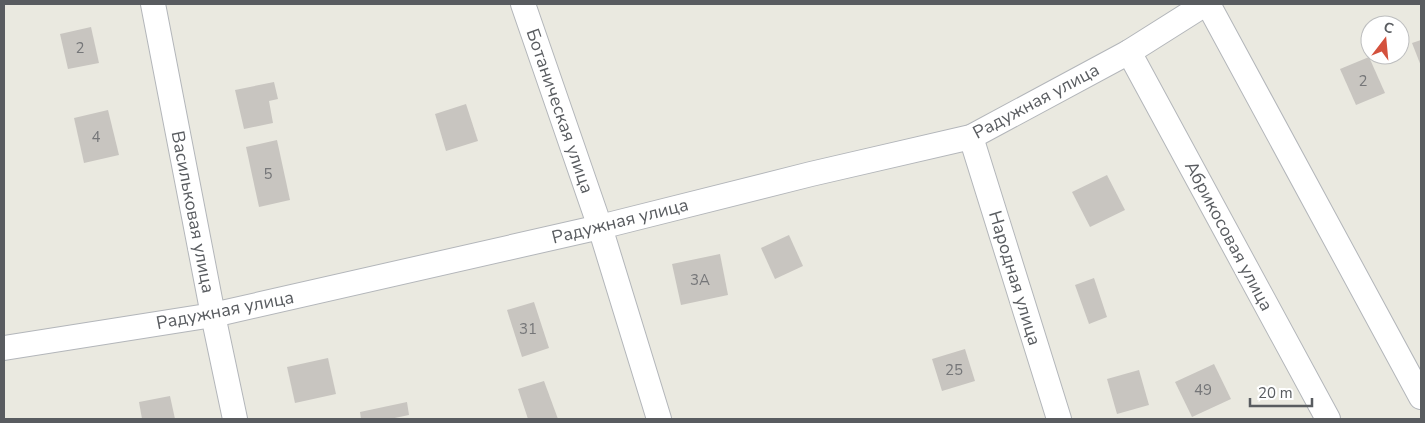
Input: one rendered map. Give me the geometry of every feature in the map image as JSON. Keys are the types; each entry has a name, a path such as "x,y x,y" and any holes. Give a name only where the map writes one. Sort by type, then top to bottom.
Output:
{"street":[{"name":"Васильковая улица","path":"154,4 213,315 235,419"},
{"name":"Ботаническая улица","path":"523,4 600,227 659,419"},
{"name":"Радужная улица","path":"4,348 213,315 600,227 811,174 971,137 1130,52 1206,4"},
{"path":"1206,4 1421,397"},
{"name":"Абрикосовая улица","path":"1130,52 1328,419"},
{"name":"Народная улица","path":"971,137 1059,419"}],"building":[{"path":"91,27 99,63 68,69 60,34"},
{"path":"1421,40 1421,66 1412,43"},
{"path":"1360,61 1360,65 1373,65 1385,93 1356,105 1340,69"},
{"path":"274,82 278,99 269,101 273,123 244,129 235,90"},
{"path":"466,104 478,141 446,151 435,114"},
{"path":"108,110 119,155 84,163 74,118"},
{"path":"277,140 290,200 259,207 246,147"},
{"path":"1107,175 1125,210 1090,227 1072,192"},
{"path":"789,235 803,266 775,279 761,248"},
{"path":"720,254 728,295 681,305 672,264"},
{"path":"1094,278 1107,317 1089,324 1075,285"},
{"path":"534,302 549,348 522,357 507,310"},
{"path":"965,349 975,381 942,391 932,359"},
{"path":"328,358 336,394 295,403 287,367"},
{"path":"1214,364 1231,399 1192,417 1175,382"},
{"path":"1139,370 1149,405 1117,414 1107,379"},
{"path":"544,381 558,419 528,419 518,389"},
{"path":"170,396 175,419 142,419 139,402"},
{"path":"407,402 409,415 390,419 361,419 360,412"}]}
